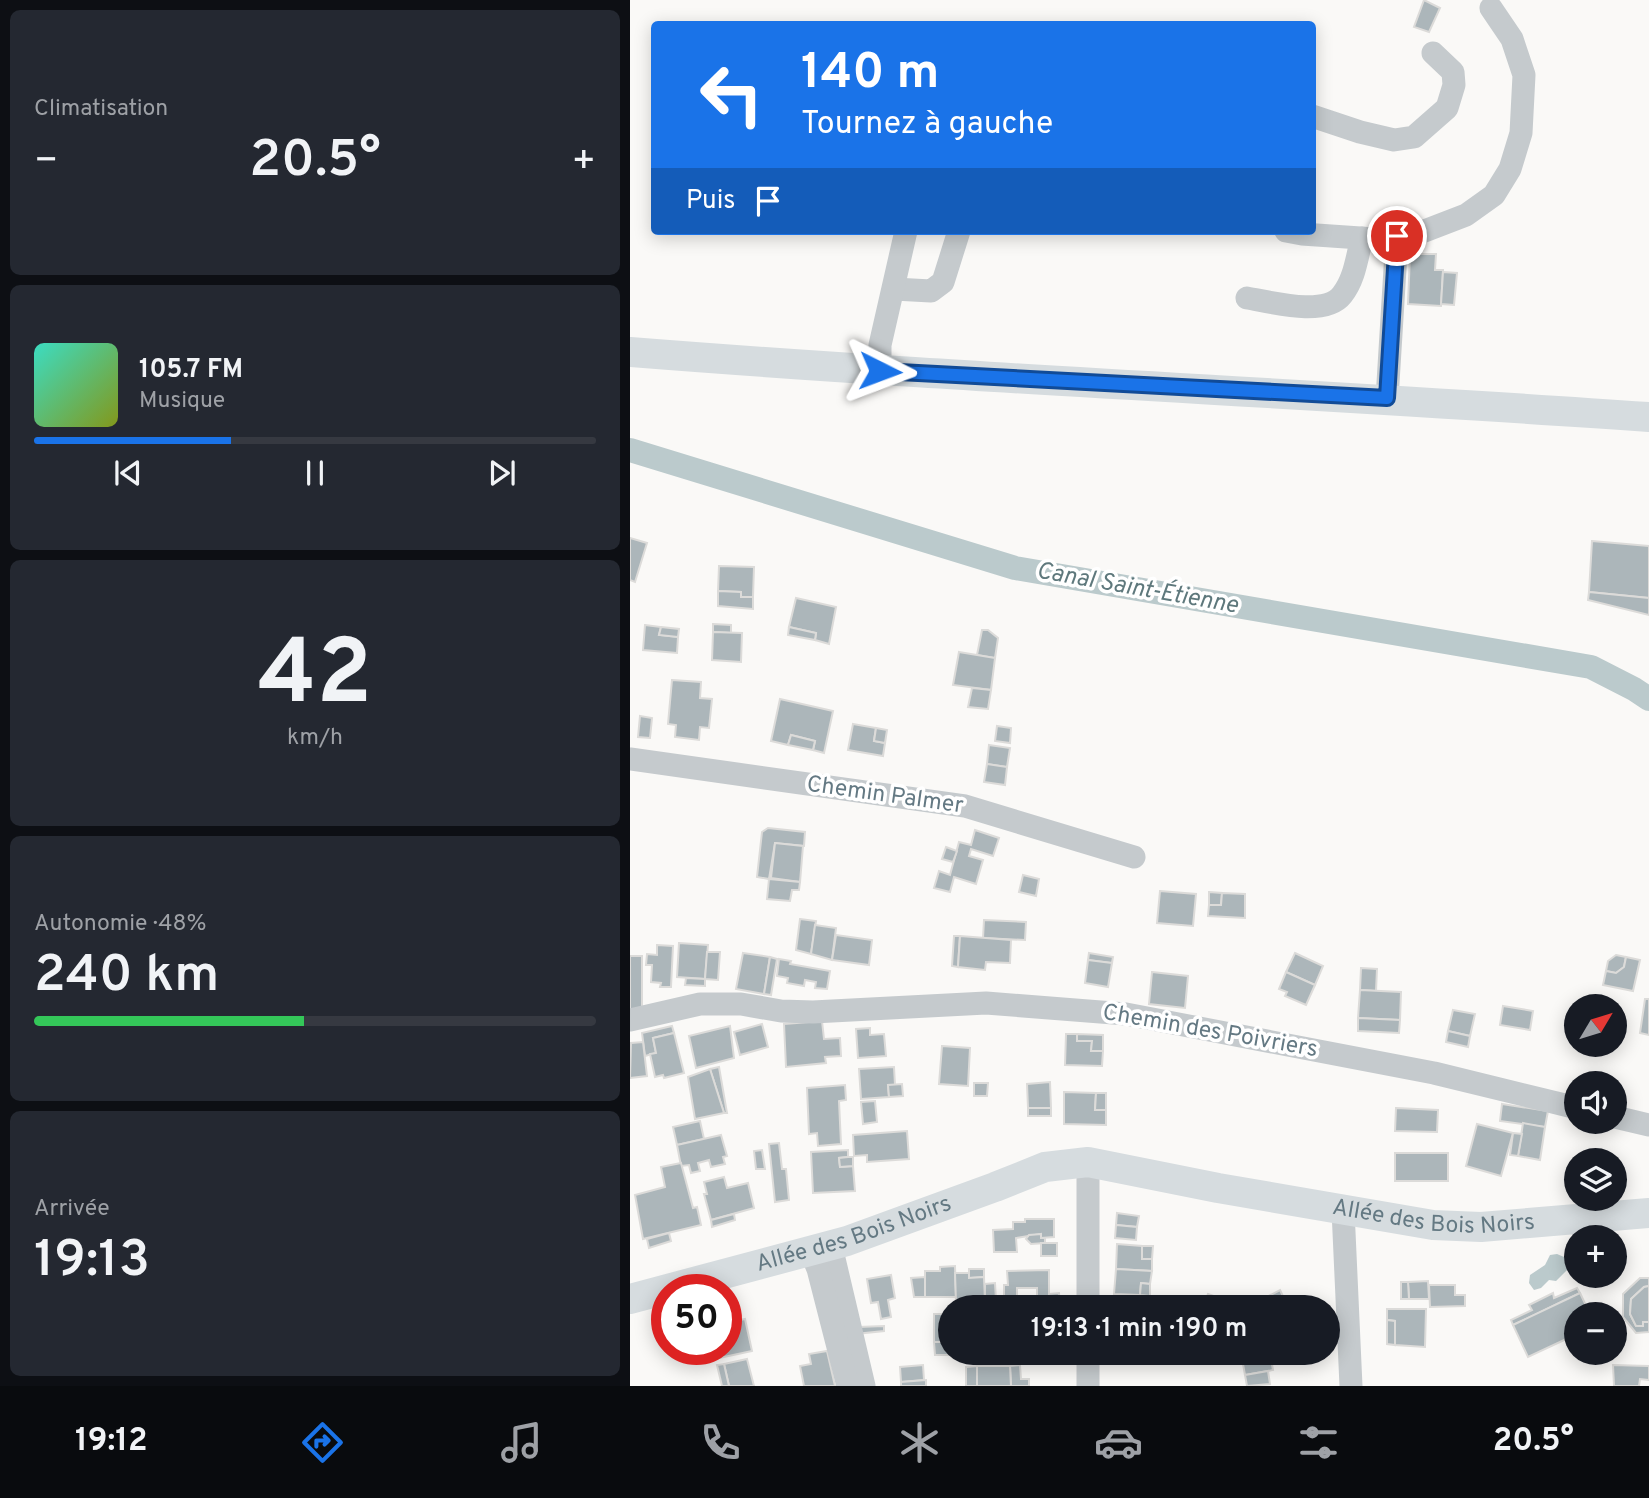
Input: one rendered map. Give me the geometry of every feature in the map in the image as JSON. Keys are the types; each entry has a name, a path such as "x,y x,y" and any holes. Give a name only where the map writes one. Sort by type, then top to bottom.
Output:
{"main road":[{"path":"630,352 880,371 1387,398 1649,417"},
{"name":"Allée des Bois Noirs","path":"630,1299 821,1249 1045,1167 1218,1188 1433,1225 1481,1227 1649,1213"}],"street":[{"path":"1316,235 1362,238 1415,234 1466,215 1494,195 1510,169 1521,132 1524,75 1512,39 1491,8"},
{"path":"1316,117 1360,132 1394,139 1414,137 1447,107 1454,85 1452,72 1433,53"},
{"path":"880,371 880,345 905,235"},
{"path":"894,289 931,291 943,282 957,235"},
{"path":"1387,398 1397,236"},
{"path":"1248,298 1293,306 1315,306 1333,302 1342,296 1351,279 1362,238"},
{"name":"Chemin Palmer","path":"630,759 965,806 1134,857"},
{"name":"Chemin des Poivriers","path":"630,1020 700,1004 741,1004 781,1011 813,1012 986,1003 1126,1013 1434,1073 1564,1105"},
{"path":"1627,1120 1649,1125"},
{"path":"1088,1171 1088,1295"},
{"path":"1343,1210 1351,1386"},
{"path":"821,1249 818,1269 848,1386"},
{"path":"821,1249 864,1386"},
{"path":"1088,1365 1088,1386"}],"shaded area":[{"path":"1550,1255 1564,1257 1564,1273 1556,1281 1549,1280 1541,1288 1534,1290 1529,1283 1530,1275 1545,1265"}],"building":[{"path":"1424,0 1440,8 1429,32 1414,27"},
{"path":"1410,254 1436,254 1435,270 1443,270 1441,306 1408,304"},
{"path":"1443,272 1457,273 1454,305 1441,304"},
{"path":"630,538 647,543 635,582 630,580"},
{"path":"1592,541 1649,546 1649,598 1589,592"},
{"path":"719,566 754,567 753,597 741,597 741,592 718,591"},
{"path":"718,591 741,592 741,597 753,597 753,609 718,606"},
{"path":"1589,592 1649,598 1649,615 1588,600"},
{"path":"796,598 836,607 829,644 815,640 816,633 789,627"},
{"path":"713,624 731,625 731,633 713,632"},
{"path":"645,625 661,627 659,635 678,637 677,653 643,650"},
{"path":"661,627 679,629 678,637 659,635"},
{"path":"789,627 816,633 815,640 788,635"},
{"path":"982,630 988,630 998,638 995,658 977,655"},
{"path":"713,632 742,633 741,662 712,660"},
{"path":"959,652 995,658 991,690 953,685"},
{"path":"672,680 701,682 700,698 712,699 709,728 700,727 699,740 675,737 676,725 668,724"},
{"path":"972,688 991,690 988,709 968,707"},
{"path":"780,699 833,711 824,753 813,750 815,741 791,735 788,745 771,741"},
{"path":"640,716 652,718 650,738 638,737"},
{"path":"853,724 876,728 874,741 885,743 883,756 848,750"},
{"path":"997,726 1011,728 1010,743 995,741"},
{"path":"876,728 887,730 885,743 874,741"},
{"path":"791,735 815,741 813,750 788,745"},
{"path":"989,745 1010,748 1007,767 987,764"},
{"path":"987,764 1007,767 1005,785 984,782"},
{"path":"768,828 805,832 804,846 775,843 769,879 757,877 762,832"},
{"path":"975,830 999,838 993,856 971,849 969,856 983,860 976,884 954,877 950,892 934,888 939,871 950,875 959,842 971,845"},
{"path":"775,843 803,846 800,882 771,878"},
{"path":"946,847 957,851 953,862 942,859"},
{"path":"1023,875 1039,879 1036,896 1019,892"},
{"path":"769,879 800,882 799,890 792,890 790,901 767,899"},
{"path":"1160,891 1196,894 1193,926 1157,923"},
{"path":"1209,892 1222,893 1221,905 1209,905"},
{"path":"1222,893 1245,894 1245,918 1208,916 1209,905 1221,905"},
{"path":"800,919 816,921 811,954 796,950"},
{"path":"984,920 1026,922 1025,940 983,938"},
{"path":"815,925 836,928 832,960 811,954"},
{"path":"836,935 872,940 869,965 832,960"},
{"path":"954,936 960,936 958,967 952,966"},
{"path":"960,936 1011,940 1010,963 986,962 985,970 958,967"},
{"path":"679,943 708,945 705,979 677,977"},
{"path":"657,945 673,946 671,987 660,987 661,983 651,982 652,965 646,965 647,954 657,955"},
{"path":"707,952 720,952 718,980 705,979"},
{"path":"743,953 770,957 764,994 736,989"},
{"path":"1089,953 1113,957 1112,963 1088,960"},
{"path":"1295,953 1323,966 1315,985 1286,972"},
{"path":"1616,955 1626,957 1624,967 1616,973 1606,971 1608,961"},
{"path":"630,956 642,956 642,1009 630,1009"},
{"path":"770,957 777,959 771,995 764,994"},
{"path":"1626,957 1640,960 1633,991 1603,985 1606,971 1616,973 1624,967"},
{"path":"779,959 791,961 790,964 830,971 827,989 815,988 816,982 805,980 804,986 787,983 788,978 777,976"},
{"path":"1088,960 1112,963 1108,987 1085,983"},
{"path":"1361,968 1377,969 1376,991 1360,990"},
{"path":"1152,972 1188,976 1185,1008 1149,1004"},
{"path":"1286,972 1315,985 1306,1005 1285,996 1287,992 1279,989"},
{"path":"686,978 705,979 705,986 685,985"},
{"path":"1360,990 1401,992 1400,1020 1358,1018"},
{"path":"1645,999 1649,999 1649,1035 1640,1033"},
{"path":"1503,1006 1533,1011 1530,1030 1500,1025"},
{"path":"1453,1010 1475,1014 1470,1036 1448,1031"},
{"path":"1358,1018 1400,1020 1399,1033 1358,1031"},
{"path":"822,1021 824,1039 840,1038 841,1056 825,1057 826,1063 786,1067 784,1024"},
{"path":"762,1024 768,1047 740,1055 734,1032"},
{"path":"672,1026 674,1033 653,1038 656,1053 645,1056 642,1033"},
{"path":"730,1026 734,1058 696,1068 689,1036"},
{"path":"870,1028 870,1035 884,1034 886,1056 858,1058 856,1029"},
{"path":"1448,1031 1470,1036 1468,1047 1446,1042"},
{"path":"674,1033 684,1073 664,1078 663,1075 655,1077 650,1054 656,1053 653,1038"},
{"path":"1066,1034 1077,1034 1077,1041 1092,1041 1091,1051 1103,1051 1102,1066 1065,1065"},
{"path":"1077,1034 1103,1035 1103,1051 1091,1051 1092,1041 1077,1041"},
{"path":"643,1042 647,1076 630,1078 631,1043"},
{"path":"942,1046 970,1048 968,1086 939,1084"},
{"path":"719,1067 727,1113 724,1113 710,1069"},
{"path":"894,1067 895,1085 888,1085 889,1097 861,1099 859,1069"},
{"path":"710,1069 724,1113 695,1119 688,1077"},
{"path":"1050,1082 1051,1108 1028,1108 1027,1084"},
{"path":"974,1083 988,1083 987,1096 974,1096"},
{"path":"902,1084 903,1096 889,1097 888,1085"},
{"path":"845,1085 846,1100 839,1101 841,1144 818,1146 817,1133 809,1134 807,1088"},
{"path":"1064,1092 1096,1093 1095,1110 1106,1110 1106,1125 1064,1124"},
{"path":"1096,1093 1106,1093 1106,1110 1095,1110"},
{"path":"875,1101 877,1122 863,1124 861,1102"},
{"path":"1502,1104 1548,1111 1545,1127 1500,1121"},
{"path":"1028,1108 1051,1108 1051,1116 1028,1116"},
{"path":"1396,1108 1438,1110 1437,1132 1395,1131"},
{"path":"700,1121 704,1139 677,1145 673,1127"},
{"path":"1523,1123 1545,1127 1540,1160 1518,1156"},
{"path":"1477,1124 1513,1133 1501,1176 1466,1166"},
{"path":"907,1131 909,1159 867,1162 867,1155 854,1156 853,1135"},
{"path":"1513,1133 1522,1134 1518,1156 1510,1155"},
{"path":"721,1135 727,1156 723,1157 725,1164 711,1167 709,1160 698,1163 700,1171 691,1173 689,1165 681,1166 677,1145"},
{"path":"779,1143 782,1169 786,1169 789,1200 775,1202 769,1144"},
{"path":"762,1150 765,1169 756,1169 754,1151"},
{"path":"848,1150 848,1157 839,1158 840,1167 853,1166 855,1191 813,1193 811,1152"},
{"path":"1395,1153 1448,1153 1448,1181 1395,1181"},
{"path":"853,1157 853,1166 840,1167 839,1158"},
{"path":"681,1163 693,1208 697,1207 701,1225 643,1239 635,1195 665,1187 661,1167"},
{"path":"724,1177 727,1188 748,1183 754,1208 711,1220 704,1194 707,1194 704,1182"},
{"path":"1117,1213 1139,1216 1137,1227 1116,1225"},
{"path":"734,1214 735,1220 712,1227 711,1220"},
{"path":"1025,1219 1054,1219 1054,1237 1041,1238 1041,1234 1016,1238 1017,1252 994,1252 993,1230 1013,1229 1013,1222 1025,1222"},
{"path":"1116,1225 1137,1227 1136,1240 1115,1238"},
{"path":"669,1233 671,1241 649,1248 647,1239"},
{"path":"1041,1234 1045,1243 1031,1244 1026,1239 1029,1235"},
{"path":"1041,1243 1057,1243 1057,1256 1041,1256"},
{"path":"1117,1244 1142,1246 1142,1259 1152,1259 1152,1271 1116,1269"},
{"path":"1142,1246 1153,1246 1152,1259 1142,1259"},
{"path":"955,1266 956,1295 925,1297 925,1271 940,1271 940,1267"},
{"path":"969,1269 984,1269 984,1277 969,1278"},
{"path":"1116,1269 1152,1271 1150,1284 1141,1283 1140,1295 1114,1294"},
{"path":"1049,1270 1049,1294 1059,1295 1037,1295 1037,1288 1017,1288 1017,1295 1004,1295 1004,1285 1008,1285 1007,1271"},
{"path":"955,1273 969,1273 969,1278 984,1277 985,1295 956,1295"},
{"path":"891,1275 895,1298 888,1300 891,1317 881,1319 878,1302 871,1303 867,1279"},
{"path":"925,1277 925,1297 914,1297 911,1278"},
{"path":"1640,1278 1649,1278 1649,1286 1644,1287 1631,1299 1630,1314 1636,1326 1649,1322 1649,1332 1636,1333 1627,1322 1627,1302 1623,1302 1623,1294"},
{"path":"1428,1281 1429,1299 1409,1299 1408,1282"},
{"path":"1401,1282 1408,1282 1409,1299 1401,1299"},
{"path":"995,1283 996,1295 985,1295 985,1284"},
{"path":"1141,1283 1150,1284 1150,1295 1140,1295"},
{"path":"1429,1285 1455,1285 1455,1295 1465,1295 1465,1306 1430,1307"},
{"path":"1649,1286 1649,1322 1636,1326 1630,1314 1631,1299 1644,1287"},
{"path":"1577,1288 1580,1293 1513,1325 1511,1320 1532,1310 1529,1305 1553,1293 1554,1298"},
{"path":"1580,1293 1584,1302 1564,1302 1564,1340 1528,1357 1513,1325"},
{"path":"1387,1309 1426,1309 1425,1347 1395,1345 1395,1321 1387,1320"},
{"path":"934,1314 938,1314 938,1342 934,1342"},
{"path":"745,1319 752,1351 742,1353 742,1320"},
{"path":"1387,1320 1395,1321 1395,1345 1387,1344"},
{"path":"884,1326 884,1331 855,1334 858,1327"},
{"path":"934,1342 938,1342 938,1355 935,1355"},
{"path":"827,1351 835,1386 804,1386 800,1366 811,1364 809,1354"},
{"path":"747,1359 754,1386 729,1386 724,1365 742,1365 742,1360"},
{"path":"717,1365 724,1365 729,1386 722,1386"},
{"path":"923,1365 924,1380 901,1382 900,1367"},
{"path":"1020,1365 1021,1379 1029,1379 1029,1386 1011,1386 1010,1366"},
{"path":"1243,1365 1272,1365 1273,1370 1245,1375"},
{"path":"1613,1365 1649,1366 1649,1380 1640,1379 1639,1386 1614,1386"},
{"path":"977,1366 977,1386 966,1386 966,1367"},
{"path":"977,1366 1010,1366 1011,1386 977,1386"},
{"path":"1268,1371 1270,1384 1247,1386 1245,1375"},
{"path":"926,1380 926,1386 901,1386 901,1382"}],"waterway":[{"name":"Canal Saint-Étienne","path":"630,450 1015,568 1591,667 1649,699"}],"route":[{"path":"880,371 1387,398 1397,236"}]}
